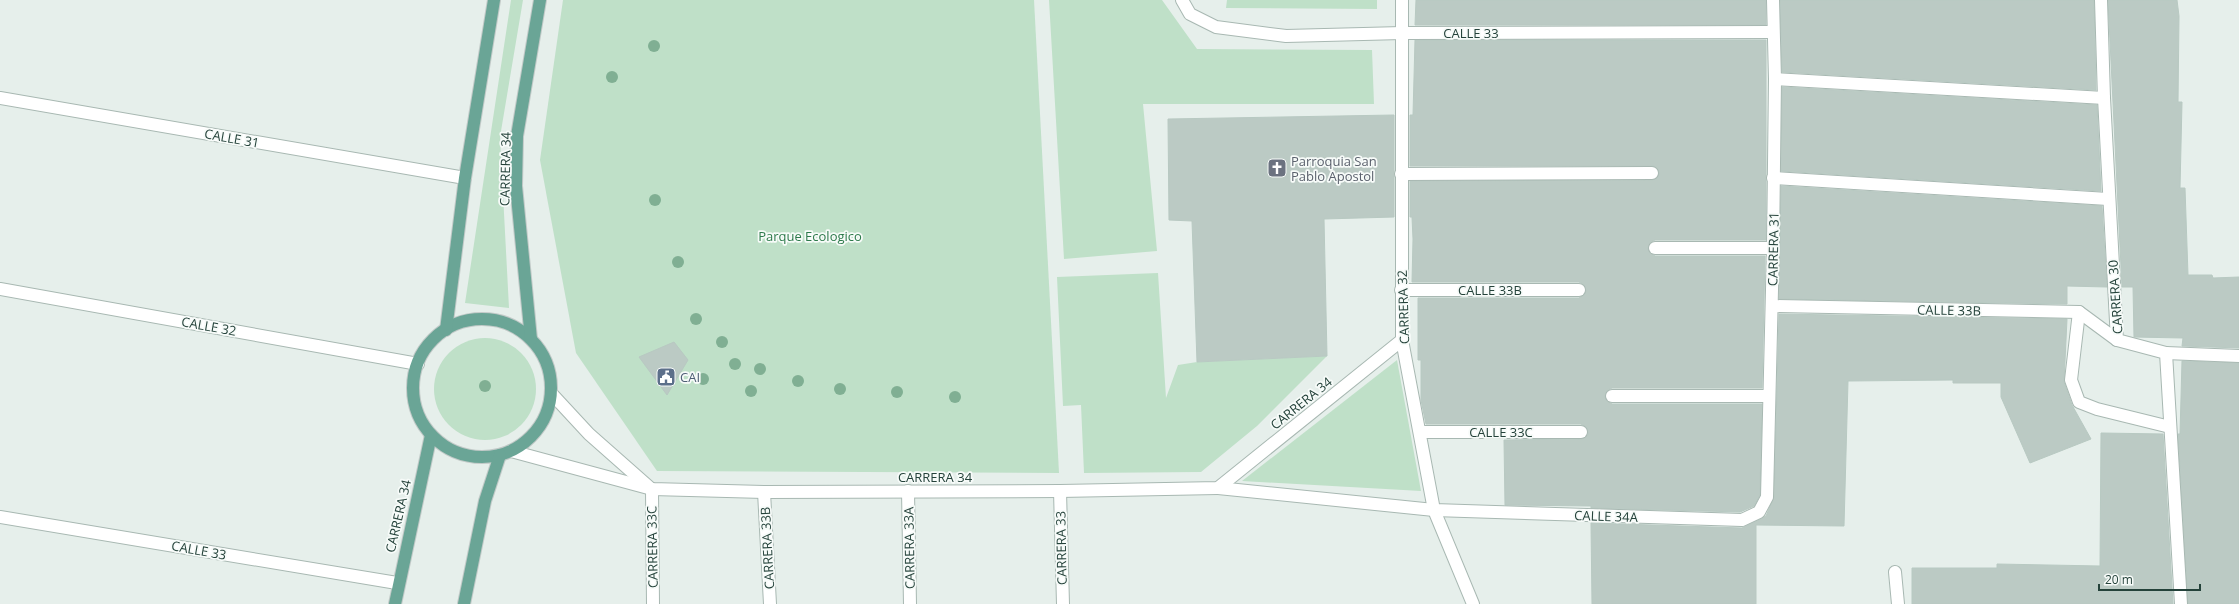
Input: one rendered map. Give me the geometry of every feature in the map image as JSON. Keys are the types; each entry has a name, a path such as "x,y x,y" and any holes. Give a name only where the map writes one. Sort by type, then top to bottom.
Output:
{"main road":[{"path":"446,330 465,178 494,0"},
{"name":"CARRERA 34","path":"531,339 516,186 518,136 540,0"},
{"path":"481,320 493,321 516,328 531,339 541,350 548,364 551,378 552,393 548,411 539,427 527,441 511,451 500,455 481,457 463,454 445,447 431,434 420,419 414,401 414,382 418,364 434,339 446,330 463,322 481,320"},
{"name":"CARRERA 34","path":"394,604 431,434"},
{"path":"464,604 485,501 500,455"}],"street":[{"name":"CALLE 33","path":"1182,0 1190,14 1216,27 1286,36 1402,33 1772,32"},
{"name":"CARRERA 32","path":"1402,0 1402,340 1434,510 1473,604"},
{"name":"CARRERA 31","path":"1767,497 1773,248 1774,79 1772,0"},
{"name":"CARRERA 30","path":"2101,0 2108,199 2117,340 2166,353"},
{"path":"1774,79 2104,98"},
{"name":"CALLE 31","path":"0,98 465,178"},
{"path":"1401,174 1652,173"},
{"path":"1773,178 2108,199"},
{"path":"1655,248 1773,248"},
{"name":"CALLE 32","path":"0,289 418,364"},
{"name":"CALLE 33B","path":"1402,290 1580,290"},
{"name":"CALLE 33B","path":"1772,306 2079,312"},
{"path":"2117,340 2079,312 2071,380 2079,402 2097,409 2170,427"},
{"name":"CARRERA 34","path":"1218,488 1402,340"},
{"path":"2181,604 2166,353 2239,356"},
{"path":"552,393 589,434 652,489"},
{"path":"1612,396 1769,396"},
{"name":"CALLE 33C","path":"1420,432 1581,432"},
{"name":"CARRERA 34","path":"511,451 652,489 764,492 1060,491 1218,488 1434,510"},
{"name":"CARRERA 33C","path":"652,489 653,604"},
{"name":"CARRERA 33A","path":"908,491 910,604"},
{"name":"CARRERA 33","path":"1060,491 1063,604"},
{"name":"CARRERA 33B","path":"764,492 770,604"},
{"name":"CALLE 34A","path":"1434,510 1742,520 1759,512 1767,497"},
{"name":"CALLE 33","path":"0,517 398,583"},
{"path":"1896,572 1898,604"}],"green space":[{"path":"511,0 523,0 500,137 509,308 465,303"},
{"name":"Parque Ecologico","path":"563,0 1034,0 1059,473 657,471 576,353 540,160"},
{"path":"1049,0 1162,0 1197,49 1372,50 1374,104 1143,104 1157,251 1064,259"},
{"path":"1227,0 1377,0 1377,9 1226,8"},
{"path":"1158,273 1166,398 1178,365 1197,362 1327,356 1257,426 1201,472 1084,473 1081,405 1063,406 1057,277"},
{"path":"485,338 504,342 521,353 532,370 536,389 532,408 521,425 504,436 485,440 466,436 449,425 438,408 434,389 438,370 449,353 466,342"},
{"path":"1397,360 1421,491 1242,481"}],"building":[{"path":"1416,0 1766,0 1766,25 1415,25"},
{"path":"1780,0 2094,0 2096,90 1782,72"},
{"path":"2108,0 2177,0 2179,16 2178,102 2182,102 2180,188 2185,188 2188,275 2212,275 2213,278 2239,277 2239,348 2182,346 2183,338 2134,337 2133,287 2122,287"},
{"path":"1415,40 1766,40 1766,240 1655,240 1651,242 1648,248 1649,252 1655,256 1765,256 1762,388 1612,388 1608,390 1605,396 1606,400 1612,404 1762,404 1760,495 1754,506 1740,512 1591,508 1591,506 1505,505 1504,440 1581,439 1588,435 1587,428 1581,424 1426,424 1421,400 1421,360 1418,360 1418,298 1579,298 1585,294 1586,290 1583,284 1579,282 1412,282 1413,239 1412,217 1410,217 1410,181 1652,180 1658,177 1659,173 1656,167 1652,166 1410,166 1410,115 1413,115"},
{"path":"1782,87 2097,105 2101,191 1781,171"},
{"path":"1394,115 1394,217 1324,219 1327,356 1197,362 1192,221 1169,220 1168,119"},
{"path":"1781,186 2102,206 2107,287 2067,286 2067,304 1779,299"},
{"path":"1779,314 2067,319 2064,382 2072,405 2091,439 2030,463 2001,397 2001,383 1953,383 1953,380 1848,381 1844,526 1756,525 1756,604 1592,604 1591,523 1742,528 1766,516 1774,497"},
{"name":"CAI","path":"674,342 688,360 667,395 639,357"},
{"path":"2182,361 2239,363 2239,604 2188,604 2178,434 2180,434"},
{"path":"2101,433 2163,434 2173,604 1912,604 1912,568 1997,568 1997,564 2100,566"}],"place":[{"name":"Parroquia San Pablo Apostol","path":"1277,168"},
{"name":"CAI","path":"666,377"}]}
